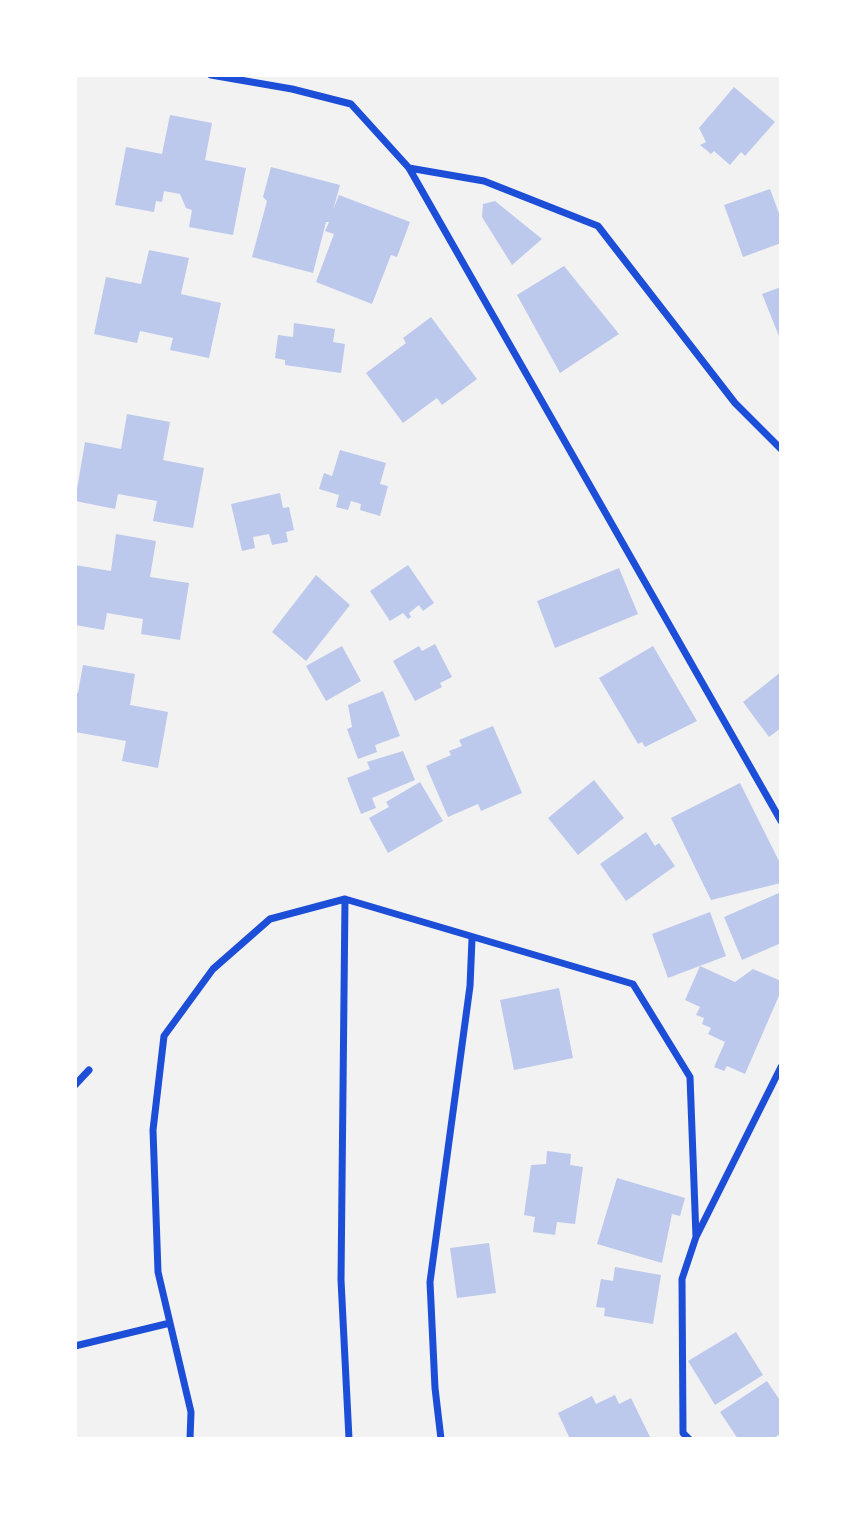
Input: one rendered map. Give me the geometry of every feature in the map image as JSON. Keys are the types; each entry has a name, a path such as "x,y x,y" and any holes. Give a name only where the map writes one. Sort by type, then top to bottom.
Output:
{"street":[{"path":"211,75 292,89 351,104 408,168 781,821"},
{"path":"408,168 484,181 598,226 735,403 781,449"},
{"path":"345,899 341,1280 349,1439"},
{"path":"190,1439 191,1412 158,1272 153,1130 164,1036 213,969 270,919 345,899 472,939 633,984 690,1077 695,1237"},
{"path":"442,1439 435,1388 430,1282 470,986 472,939"},
{"path":"689,1439 683,1433 682,1279 695,1237 781,1068"},
{"path":"75,1085 89,1070"},
{"path":"75,1346 170,1323"}],"building":[{"path":"734,87 775,122 745,156 741,152 730,165 714,151 711,154 700,145 706,142 699,128"},
{"path":"170,115 212,123 205,160 246,168 233,235 189,227 192,210 186,208 180,194 164,191 162,202 156,201 154,212 115,205 126,147 162,154"},
{"path":"271,167 340,185 333,210 339,195 410,222 397,257 391,255 372,304 316,282 334,234 325,231 329,222 326,222 313,273 252,257 267,201 263,197"},
{"path":"770,189 781,219 781,243 743,257 724,205"},
{"path":"495,201 542,239 512,265 482,217 483,204"},
{"path":"149,250 189,258 181,294 221,303 209,358 170,350 173,338 140,331 137,343 94,334 106,277 141,284"},
{"path":"564,266 619,334 560,373 517,295"},
{"path":"781,287 781,341 762,294"},
{"path":"431,317 477,379 442,405 437,398 403,423 366,373 406,343 403,338"},
{"path":"294,323 335,329 333,342 345,344 341,373 285,365 285,360 275,358 278,335 293,337"},
{"path":"127,414 170,422 163,460 204,468 193,528 153,521 157,501 118,494 115,509 75,501 85,442 121,449"},
{"path":"340,450 386,463 380,484 388,486 380,516 360,510 361,504 351,501 348,510 336,507 339,495 319,489 324,473 332,476"},
{"path":"280,493 283,508 289,507 294,530 286,532 288,542 272,545 269,534 253,537 255,548 242,551 231,504"},
{"path":"116,534 156,541 150,577 189,583 180,640 141,634 143,619 107,613 104,630 75,625 75,565 111,571"},
{"path":"408,565 434,603 423,611 419,605 409,613 411,617 408,619 403,613 390,621 370,591"},
{"path":"619,568 638,614 555,648 537,601"},
{"path":"316,575 350,605 306,661 272,632"},
{"path":"435,644 452,677 440,683 442,687 415,701 393,661 419,646 422,651"},
{"path":"342,646 361,681 326,701 306,666"},
{"path":"653,646 697,721 645,747 642,742 638,744 599,678"},
{"path":"83,665 135,674 130,705 168,712 158,768 122,761 126,741 75,732 75,692 78,693"},
{"path":"781,672 781,728 769,737 743,702"},
{"path":"383,691 400,736 375,745 377,752 358,759 347,729 352,727 348,705"},
{"path":"493,726 522,793 481,811 478,804 448,817 426,766 451,755 449,751 462,746 459,740"},
{"path":"403,751 415,780 372,798 376,808 361,814 347,778 370,769 367,762"},
{"path":"594,780 624,818 578,855 548,818"},
{"path":"420,782 443,821 388,853 369,818 389,807 386,802"},
{"path":"740,783 781,865 781,883 711,900 671,818"},
{"path":"646,832 655,846 659,843 675,866 626,901 600,864"},
{"path":"779,893 781,943 742,960 724,917"},
{"path":"710,912 726,956 668,978 652,934"},
{"path":"700,966 735,982 753,969 781,981 781,991 745,1074 727,1066 724,1071 714,1067 725,1042 708,1034 711,1028 702,1024 704,1018 696,1015 700,1007 685,1000"},
{"path":"559,988 573,1058 514,1070 500,1000"},
{"path":"547,1151 571,1154 570,1165 583,1167 575,1224 557,1222 555,1235 533,1232 535,1217 524,1215 531,1165 546,1164"},
{"path":"617,1178 685,1198 680,1216 672,1214 662,1263 597,1244"},
{"path":"489,1243 496,1293 457,1298 450,1248"},
{"path":"615,1267 661,1275 653,1324 604,1316 605,1308 596,1307 601,1279 613,1281"},
{"path":"736,1332 763,1375 715,1405 688,1361"},
{"path":"767,1381 781,1402 781,1433 773,1439 738,1439 720,1412"},
{"path":"615,1395 619,1404 631,1398 651,1439 570,1439 558,1413 592,1396 596,1404"}]}
